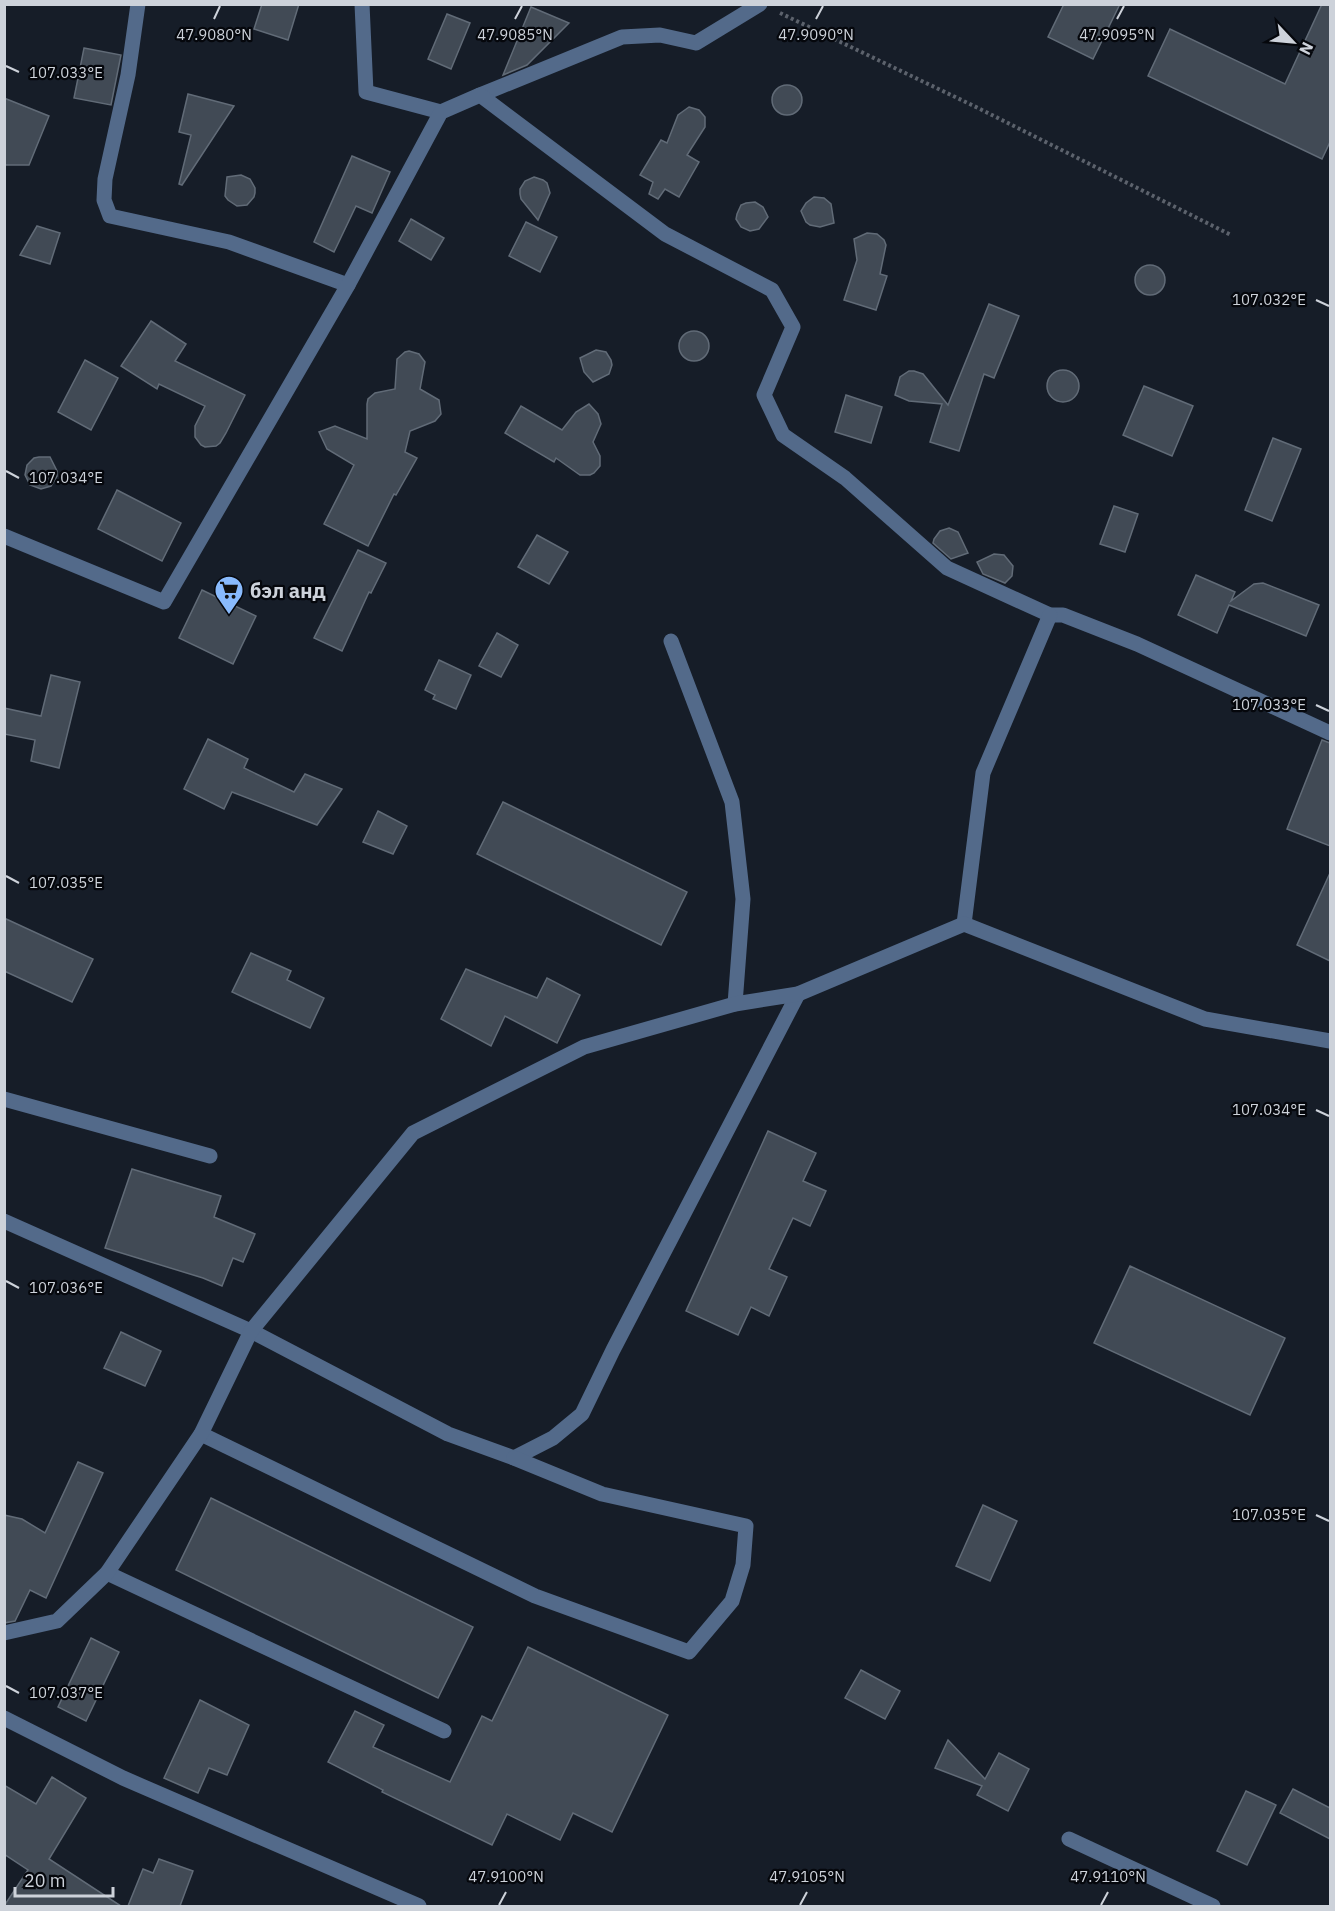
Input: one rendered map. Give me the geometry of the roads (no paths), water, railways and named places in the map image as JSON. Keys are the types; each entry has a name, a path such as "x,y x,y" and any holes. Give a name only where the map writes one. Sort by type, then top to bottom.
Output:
{"street":[{"path":"138,4 128,75 105,179 104,200 110,216 229,242 348,285"},
{"path":"362,4 366,92 441,112"},
{"path":"4,536 164,602 348,285 441,112 622,37 660,34 696,43 767,7"},
{"path":"480,95 665,234 772,290 793,327 764,395 783,435 845,478 947,568 1050,615 1063,615 1137,644 1330,733"},
{"path":"964,924 983,774 1050,615"},
{"path":"671,641 732,802 743,899 735,1004"},
{"path":"4,1633 57,1621 107,1573 201,1434 251,1331 413,1133 584,1047 735,1004 798,994 964,924 1205,1019 1330,1041"},
{"path":"514,1458 553,1438 582,1414 798,994"},
{"path":"4,1099 210,1156"},
{"path":"4,1221 251,1331 448,1434 602,1494 746,1526 743,1565 732,1601 689,1652 534,1596 201,1434"},
{"path":"107,1573 444,1731"},
{"path":"4,1718 123,1778 419,1906"},
{"path":"1069,1839 1213,1906"}],"place":[{"name":"бэл анд","path":"229,616"}]}
